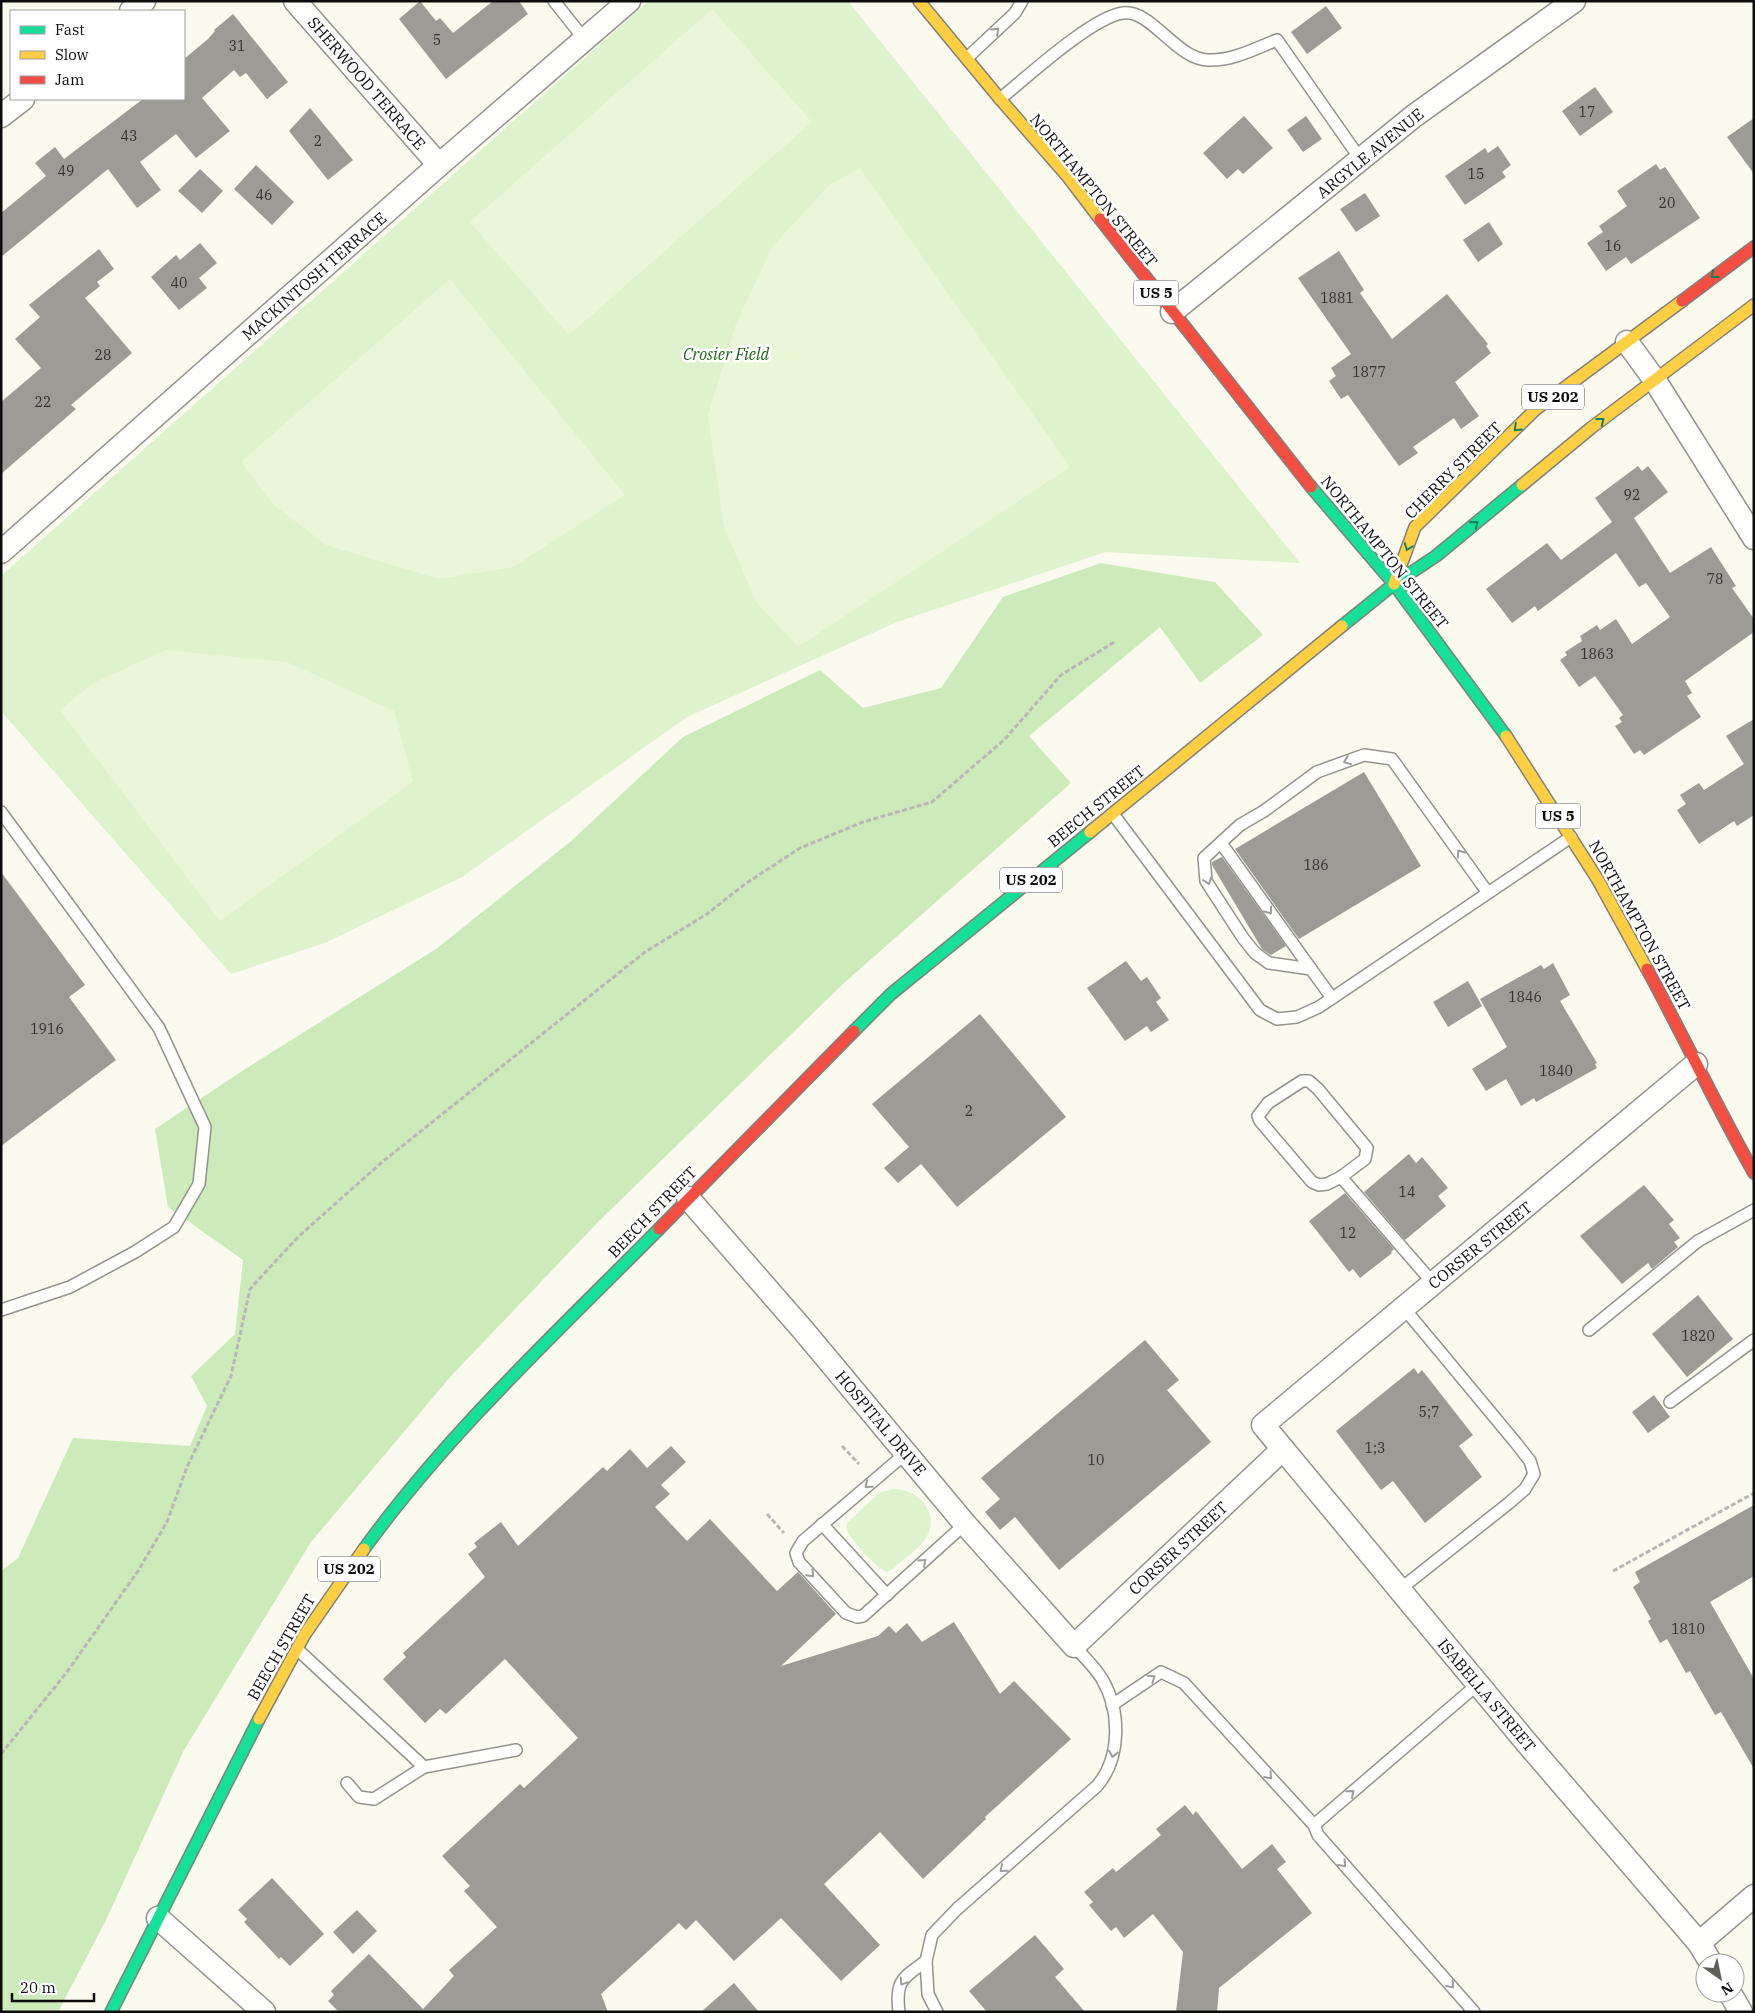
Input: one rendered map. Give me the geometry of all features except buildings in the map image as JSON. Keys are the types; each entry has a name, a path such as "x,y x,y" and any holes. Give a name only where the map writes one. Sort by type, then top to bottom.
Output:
{"main road":[{"name":"NORTHAMPTON STREET","path":"919,1 1000,99 1068,177 1308,483 1394,584 1517,751 1598,880 1676,1024 1724,1120 1754,1173"},
{"name":"CHERRY STREET","path":"1394,584 1415,527 1536,409 1754,247"},
{"name":"US 202","path":"1394,584 1436,556 1592,428 1754,305"},
{"name":"BEECH STREET","path":"111,2012 266,1704 297,1648 338,1584 392,1510 463,1428 891,994 1394,584"}],"street":[{"path":"132,10 144,1"},
{"name":"SHERWOOD TERRACE","path":"294,1 439,166"},
{"name":"MACKINTOSH TERRACE","path":"1,552 629,1"},
{"name":"ARGYLE AVENUE","path":"1172,312 1414,116 1574,1"},
{"path":"1,116 22,100"},
{"path":"1627,342 1654,380 1754,538"},
{"name":"CORSER STREET","path":"1263,1425 1696,1064"},
{"name":"HOSPITAL DRIVE","path":"688,1198 804,1330 965,1524 1074,1646"},
{"name":"ISABELLA STREET","path":"1263,1425 1478,1684 1699,1942 1705,1953"},
{"name":"CORSER STREET","path":"1074,1646 1283,1449"},
{"path":"1699,1942 1754,1896"},
{"path":"158,1918 264,2012"}],"lane":[{"path":"554,1 585,40"},
{"path":"967,58 1015,13 1022,1"},
{"path":"1000,99 1081,34 1107,18 1125,12 1143,18 1183,52 1206,60 1228,58 1276,40 1361,160"},
{"path":"1311,969 1269,964 1255,953 1206,881 1204,858 1240,825 1264,811 1318,772 1364,755 1392,760 1488,893"},
{"path":"1,812 159,1028 205,1127 199,1184 174,1227 134,1252 70,1287 1,1310"},
{"path":"1113,814 1260,1010 1277,1019 1297,1017 1319,1007 1571,837"},
{"path":"1221,843 1332,998"},
{"path":"1302,1081 1309,1081 1318,1089 1367,1148 1365,1159 1341,1177 1327,1184 1319,1185 1312,1182 1260,1121 1258,1116 1260,1111 1268,1103 1302,1081"},
{"path":"1341,1177 1433,1283"},
{"path":"1589,1330 1698,1241 1754,1210"},
{"path":"1399,1590 1509,1503 1525,1489 1534,1474 1530,1461 1521,1449 1403,1307"},
{"path":"1670,1402 1754,1340"},
{"path":"905,1454 822,1524 799,1546 796,1553 799,1562 846,1613 852,1616 863,1616 965,1524"},
{"path":"822,1524 887,1595"},
{"path":"937,2012 928,1994 926,1961 932,1935 943,1922 1097,1786 1105,1777 1110,1766 1116,1730 1108,1690 1102,1679 1074,1646"},
{"path":"297,1648 424,1767"},
{"path":"1112,1705 1161,1672 1184,1683 1314,1825 1318,1835 1474,2012"},
{"path":"1314,1825 1478,1684"},
{"path":"348,1783 359,1797 374,1799 424,1767 516,1750"},
{"path":"899,2012 896,1993 903,1978 926,1961"}],"path":[{"path":"1,1754 67,1672 138,1571 167,1522 187,1467 231,1376 250,1289 297,1238 381,1163 645,952 707,914 746,884 800,848 863,822 932,802 1004,740 1061,676 1116,641"},
{"path":"842,1446 859,1464"},
{"path":"1613,1571 1754,1493"},
{"path":"767,1514 784,1533"}],"green space":[{"name":"Crosier Field","path":"649,1 848,1 1300,563 1105,552 897,622 687,717 462,877 327,942 231,974 1,711 1,576"},
{"path":"712,9 812,122 569,335 470,222"},
{"path":"860,168 1070,467 798,647 756,602 724,527 708,415 736,324 772,247 829,185"},
{"path":"450,279 625,495 513,567 439,579 326,545 275,506 241,462"},
{"path":"1101,563 1215,582 1263,635 1200,683 1160,627 1029,736 1071,783 844,983 599,1221 451,1376 311,1542 184,1750 106,1920 58,2012 1,2012 1,1571 18,1558 73,1438 190,1446 207,1406 191,1376 235,1334 243,1260 168,1207 155,1129 239,1073 436,949 570,842 683,737 820,670 863,708 941,688 1003,597"},
{"path":"166,650 287,662 394,711 413,782 220,921 60,710 93,683"},
{"path":"893,1489 902,1490 918,1497 924,1503 931,1518 927,1536 920,1545 887,1572 864,1553 846,1528 848,1522 879,1493"}],"traffic: fast":[{"path":"1342,626 1394,584 1436,556 1522,485"},
{"path":"1311,487 1394,584 1506,736"},
{"path":"854,1031 891,994 1090,832"},
{"path":"364,1549 397,1506 468,1423 659,1229"},
{"path":"111,2012 259,1719"}],"traffic: slow":[{"path":"919,1 1000,99 1068,177 1100,219"},
{"path":"1394,584 1415,527 1536,409 1682,301"},
{"path":"1522,485 1591,428 1754,305"},
{"path":"1090,832 1342,626"},
{"path":"1506,736 1598,880 1647,969"},
{"path":"259,1719 305,1634 364,1549"}],"traffic: jam":[{"path":"1100,219 1311,487"},
{"path":"1682,301 1754,247"},
{"path":"1647,969 1754,1173"},
{"path":"659,1229 854,1031"}]}
